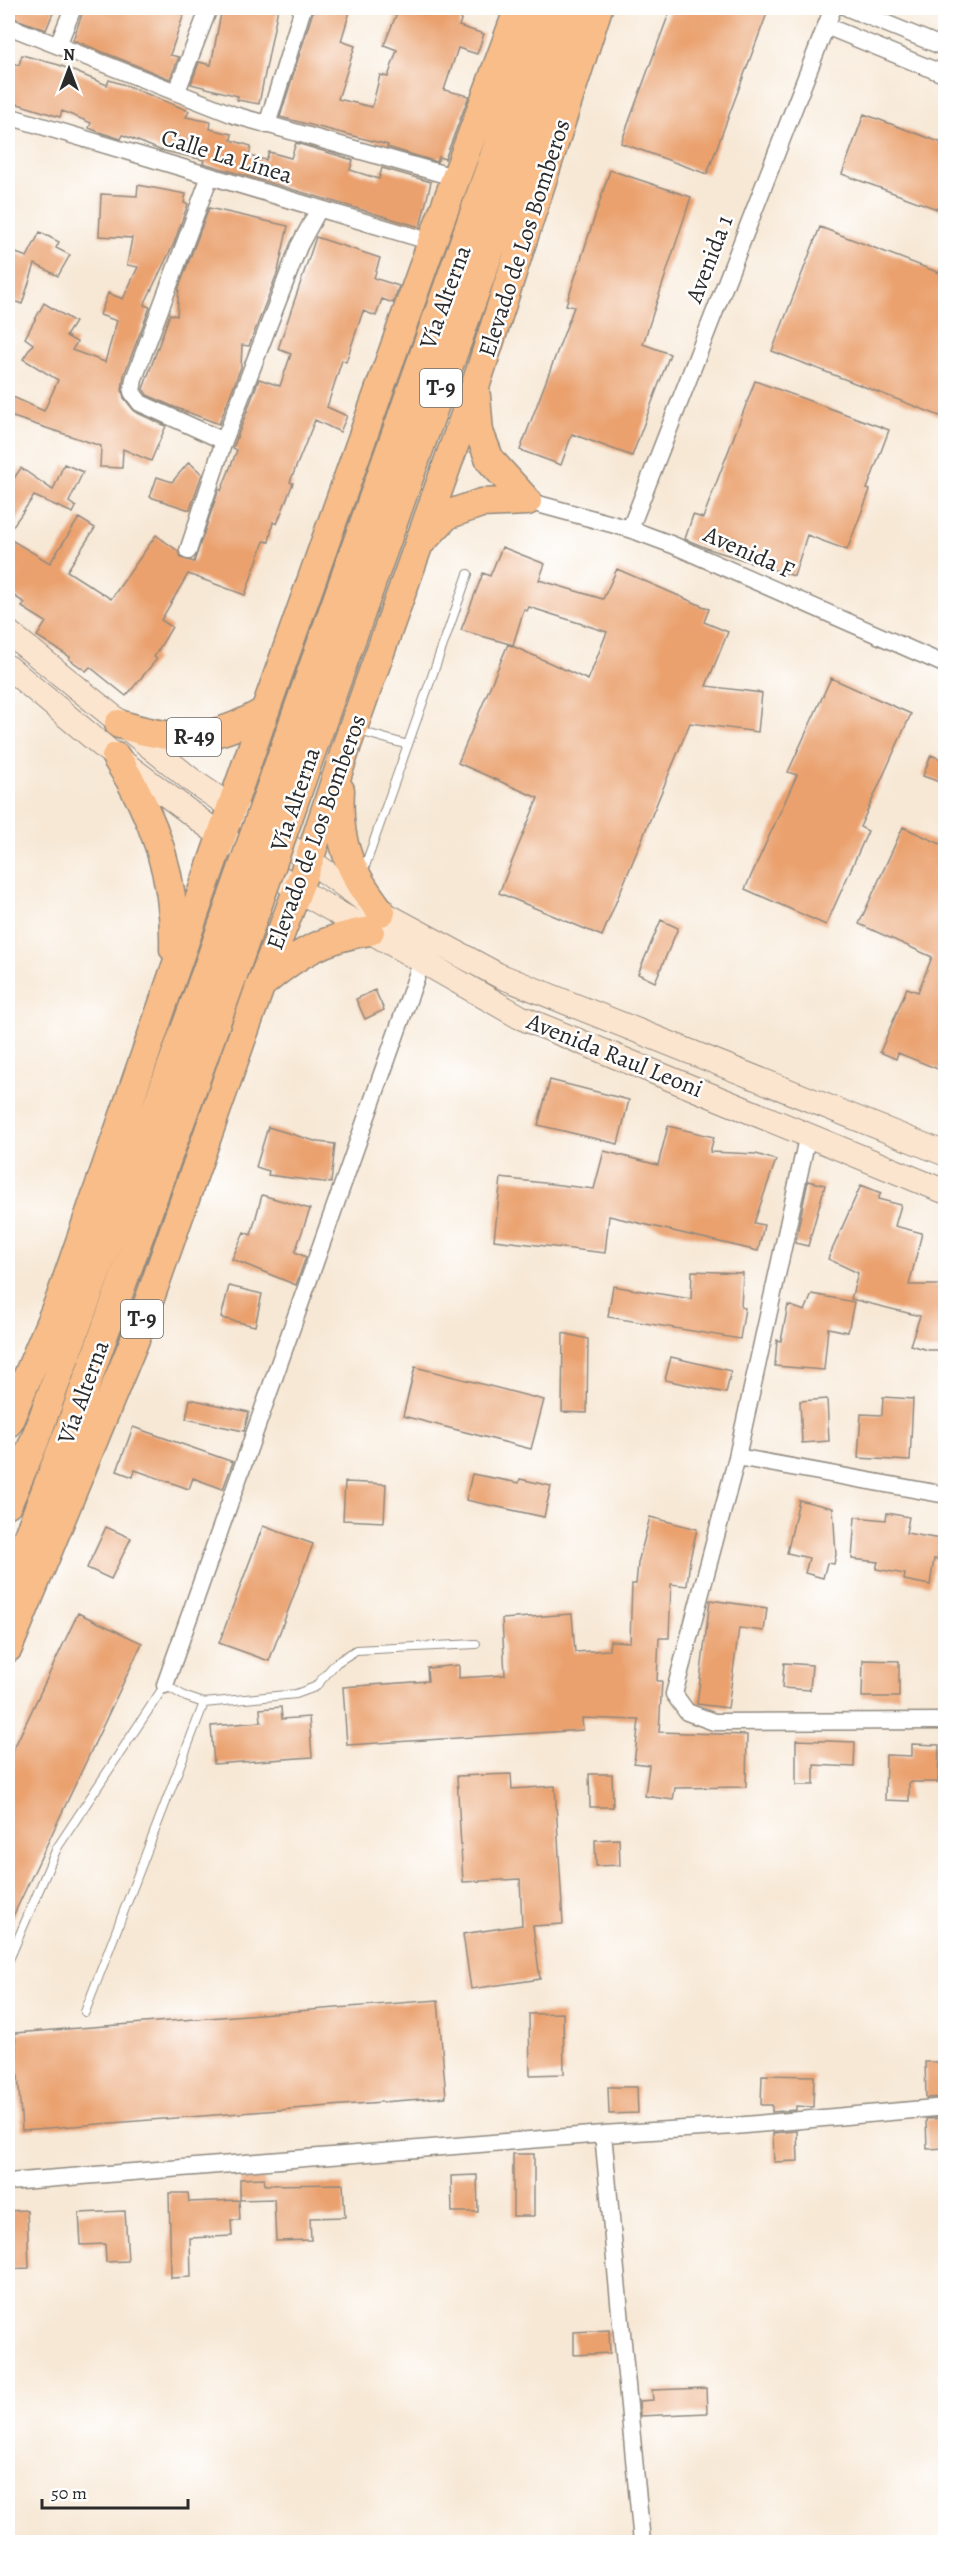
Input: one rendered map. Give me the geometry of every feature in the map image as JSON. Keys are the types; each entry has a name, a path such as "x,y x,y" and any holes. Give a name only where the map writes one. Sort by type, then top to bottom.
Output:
{"highway":[{"name":"T-9","path":"8,1423 60,1299 265,711 432,242 519,8"},
{"name":"Vía Alterna","path":"294,761 544,8"},
{"name":"Vía Alterna","path":"294,761 519,168 572,8"},
{"name":"Elevado de Los Bomberos","path":"8,1647 138,1332 261,984 309,860 350,735 475,387 598,8"},
{"name":"T-9","path":"475,387 479,432 490,460 527,501"},
{"path":"420,544 447,515 482,503 527,501"},
{"name":"R-49","path":"119,723 150,734 173,738 198,737 221,733 244,724 265,711"},
{"name":"T-9","path":"350,735 341,780 339,815 344,851 375,922"},
{"name":"T-9","path":"116,757 142,801 161,849 172,900 175,947 173,975"},
{"name":"T-9","path":"8,1503 220,971 294,761"},
{"path":"261,984 289,961 307,950 375,922"},
{"name":"Vía Alterna","path":"8,1587 72,1424 220,971"}],"main road":[{"name":"R-49","path":"8,632 194,782 309,860"},
{"name":"R-49","path":"8,667 116,757 221,836 298,890"},
{"name":"Avenida Raul Leoni","path":"309,860 375,922 422,961 520,1017 945,1192"},
{"name":"Avenida Raul Leoni","path":"298,890 498,975 945,1154"}],"street":[{"path":"58,45 73,8"},
{"path":"177,91 209,8"},
{"path":"267,125 303,8"},
{"name":"Avenida 1","path":"630,529 833,8"},
{"path":"848,8 945,48"},
{"path":"8,26 234,115 457,178"},
{"path":"826,26 945,75"},
{"name":"Calle La Línea","path":"8,116 432,242"},
{"path":"210,177 134,379 132,392 140,403 224,441"},
{"path":"188,551 224,441 299,246 320,209"},
{"name":"Avenida F","path":"527,501 630,529 673,545 945,665"},
{"path":"165,1685 422,961"},
{"path":"808,1134 737,1457 674,1694 687,1712 714,1722 945,1721"},
{"path":"737,1457 945,1495"},
{"path":"8,2182 603,2134 734,2126 945,2107"},
{"path":"603,2134 642,2542"}],"lane":[{"path":"359,884 468,574"},
{"path":"350,735 408,745"},
{"path":"8,1962 57,1848 165,1685 186,1697 204,1703 296,1694 315,1687 336,1663 356,1650 476,1644"},
{"path":"85,2012 204,1703"}],"building":[{"path":"8,8 55,8 46,30 8,16"},
{"path":"84,8 186,8 170,55 179,57 170,79 73,40"},
{"path":"222,8 278,8 259,104 237,100 238,96 191,84 199,62 211,65"},
{"path":"314,8 351,8 341,41 355,46 338,99 372,107 380,75 388,77 397,50 384,45 399,8 429,15 431,8 465,8 459,26 484,34 477,54 458,48 444,90 469,96 445,159 439,157 437,162 387,147 388,145 280,117"},
{"path":"671,8 769,8 707,174 621,143"},
{"path":"22,55 59,65 107,85 109,80 125,85 189,111 186,117 211,122 210,129 232,134 231,140 251,146 249,156 266,160 269,152 291,158 296,143 353,160 350,170 379,179 382,168 431,182 420,227 203,163 204,160 160,150 123,135 121,139 102,133 89,128 91,123 62,111 60,117 8,101 8,62 19,65"},
{"path":"864,114 945,144 945,212 842,174"},
{"path":"610,170 691,197 643,344 670,354 632,456 572,434 561,465 520,450 574,307 566,305"},
{"path":"138,185 186,194 184,203 188,204 174,243 144,305 150,307 124,375 122,390 124,398 135,412 166,426 151,461 123,449 122,468 100,467 101,446 13,417 8,414 8,410 13,397 44,411 58,380 23,359 33,344 25,338 44,303 75,322 66,336 77,342 72,350 105,362 117,321 100,315 108,293 123,299 138,267 127,265 132,238 99,236 101,194 137,196"},
{"path":"209,208 288,226 278,271 249,346 242,345 241,367 219,424 147,395 143,389 170,314 177,316 179,287"},
{"path":"820,227 945,275 945,418 772,351"},
{"path":"40,232 59,242 56,248 70,255 58,276 35,264 22,304 8,299 8,250 27,257"},
{"path":"316,237 380,258 374,278 399,286 393,303 382,299 376,316 363,311 346,362 342,360 327,407 347,416 340,432 315,420 290,482 293,483 277,524 273,522 269,542 264,541 245,595 188,574 161,620 172,627 154,657 157,659 126,696 90,667 86,671 69,659 70,657 37,636 46,622 22,607 25,603 8,592 8,538 50,563 79,518 95,528 67,571 111,599 156,535 178,551 181,558 194,562 219,489 221,491 237,450 233,448 259,379 280,386 291,354 278,349"},
{"path":"755,381 889,430 867,489 870,490 847,550 807,535 794,576 685,539 693,515 703,518"},
{"path":"189,462 202,474 190,510 150,497 157,477 172,482"},
{"path":"64,464 83,472 69,502 76,507 73,513 34,496 8,533 8,487 21,468 53,490"},
{"path":"502,547 545,564 539,580 603,599 617,569 709,609 704,622 728,632 706,686 762,693 758,732 690,723 602,936 499,893 538,798 458,763 508,644 588,680 607,632 529,607 527,611 524,609 513,645 461,630 483,573 490,576"},
{"path":"831,678 911,714 860,827 868,831 826,925 745,889 797,775 788,772"},
{"path":"931,755 945,761 945,784 923,776"},
{"path":"903,827 945,846 945,1072 898,1053 896,1059 880,1052 907,988 918,992 932,957 859,924"},
{"path":"661,920 678,928 655,982 638,974"},
{"path":"375,990 384,1010 365,1019 356,999"},
{"path":"550,1080 629,1100 618,1144 538,1125"},
{"path":"668,1126 714,1137 710,1152 756,1154 776,1160 754,1223 764,1225 758,1251 609,1216 605,1253 494,1240 501,1178 594,1189 604,1151 658,1165"},
{"path":"268,1127 318,1142 335,1144 331,1183 268,1175 269,1171 256,1167"},
{"path":"808,1181 825,1185 808,1246 795,1243"},
{"path":"861,1185 881,1193 878,1199 901,1205 895,1226 922,1233 909,1285 945,1285 943,1350 928,1350 910,1345 920,1316 851,1299 858,1273 828,1259"},
{"path":"262,1195 310,1209 295,1252 306,1257 296,1285 232,1259 244,1232 251,1235"},
{"path":"692,1271 743,1273 741,1307 745,1308 740,1339 608,1317 613,1286 691,1299"},
{"path":"229,1286 262,1294 255,1326 221,1318"},
{"path":"812,1294 854,1302 848,1332 828,1328 824,1370 775,1366 777,1340 781,1341 788,1305 805,1311"},
{"path":"563,1333 588,1339 587,1413 562,1412"},
{"path":"671,1357 731,1371 726,1393 665,1380"},
{"path":"415,1367 544,1400 531,1449 403,1416"},
{"path":"883,1397 913,1399 910,1461 858,1458 861,1414 882,1415"},
{"path":"190,1399 249,1412 244,1431 186,1419"},
{"path":"827,1399 829,1441 802,1443 800,1401"},
{"path":"133,1427 233,1462 223,1489 193,1478 189,1489 135,1470 133,1477 117,1471"},
{"path":"472,1474 519,1483 520,1479 551,1486 544,1517 466,1500"},
{"path":"345,1482 386,1484 384,1522 343,1520"},
{"path":"799,1500 833,1508 836,1555 834,1564 827,1563 823,1578 805,1573 809,1558 787,1553"},
{"path":"887,1513 909,1517 906,1533 945,1540 945,1561 934,1559 930,1585 904,1580 905,1574 876,1569 878,1562 852,1559 855,1517 886,1520"},
{"path":"650,1517 697,1529 687,1586 671,1584 669,1638 659,1638 657,1681 662,1681 659,1732 747,1735 746,1787 675,1788 673,1800 645,1796 649,1765 634,1763 639,1720 582,1718 583,1730 347,1745 343,1687 428,1681 427,1668 459,1665 459,1678 505,1675 502,1619 572,1614 575,1652 609,1650 610,1641 630,1642 632,1584 636,1584 638,1563"},
{"path":"263,1526 313,1544 269,1661 219,1643"},
{"path":"106,1527 131,1538 111,1579 87,1568"},
{"path":"710,1600 767,1608 764,1631 739,1628 728,1708 697,1704"},
{"path":"78,1613 142,1643 8,1927 8,1761"},
{"path":"863,1660 899,1661 899,1697 862,1697"},
{"path":"784,1663 812,1665 810,1690 782,1688"},
{"path":"281,1707 282,1719 309,1717 312,1757 214,1764 211,1726 261,1722 260,1709"},
{"path":"796,1740 855,1742 854,1767 814,1765 814,1785 796,1785"},
{"path":"912,1744 939,1745 938,1782 909,1782 909,1801 885,1800 886,1755 912,1756"},
{"path":"511,1774 512,1789 555,1786 563,1924 533,1926 540,1979 471,1989 463,1934 522,1925 520,1879 463,1882 457,1776"},
{"path":"589,1774 612,1774 613,1807 590,1807"},
{"path":"619,1839 620,1865 596,1866 595,1840"},
{"path":"438,2000 446,2097 22,2130 15,2033"},
{"path":"563,2013 564,2074 530,2075 529,2014"},
{"path":"925,2062 945,2062 945,2097 926,2098"},
{"path":"762,2075 814,2076 813,2107 796,2106 796,2110 772,2112 772,2105 761,2105"},
{"path":"608,2087 637,2087 638,2113 609,2114"},
{"path":"945,2118 945,2148 927,2149 926,2119"},
{"path":"797,2131 798,2161 774,2162 773,2133"},
{"path":"513,2154 534,2154 534,2216 513,2216"},
{"path":"477,2175 478,2212 452,2212 451,2176"},
{"path":"264,2178 265,2185 343,2184 345,2217 310,2218 311,2240 276,2241 274,2199 240,2200 240,2179"},
{"path":"169,2193 188,2193 189,2202 239,2200 240,2220 231,2220 232,2236 190,2238 191,2277 171,2278"},
{"path":"27,2210 29,2268 8,2269 8,2211"},
{"path":"125,2211 128,2261 106,2262 105,2244 81,2245 79,2213"},
{"path":"609,2330 610,2353 574,2355 574,2332"},
{"path":"706,2388 707,2413 640,2416 639,2401 653,2400 652,2390"}]}
